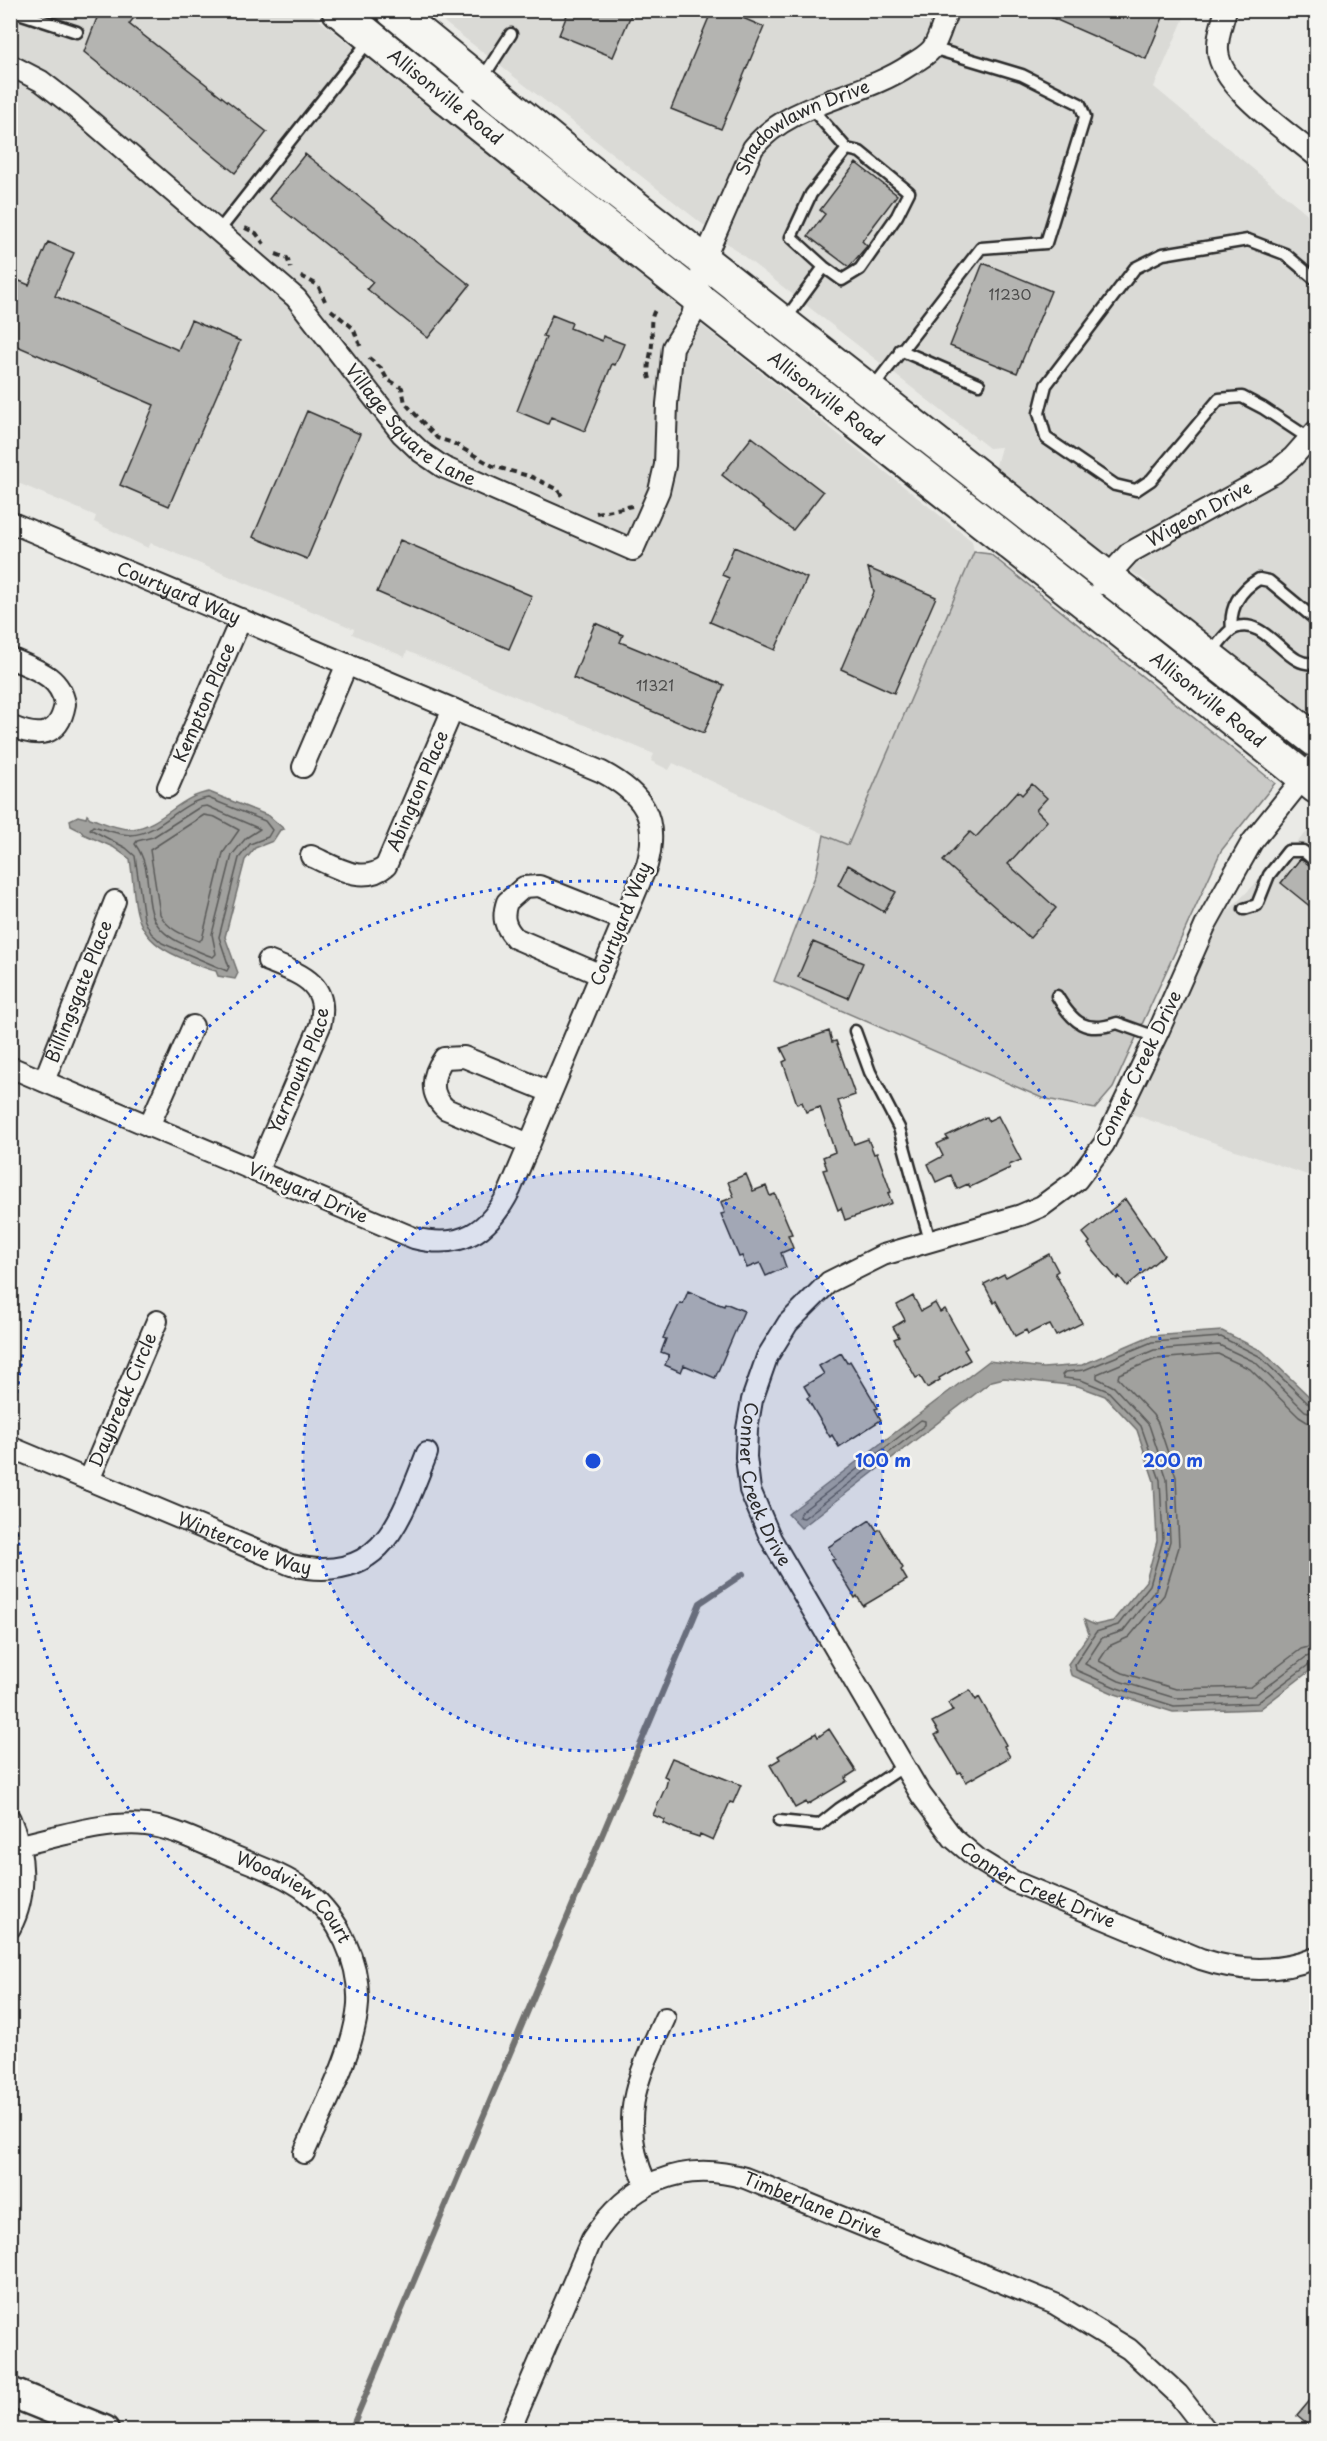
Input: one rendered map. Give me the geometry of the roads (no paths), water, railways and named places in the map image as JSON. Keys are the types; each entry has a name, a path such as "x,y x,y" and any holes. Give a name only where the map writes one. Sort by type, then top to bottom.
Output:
{"main road":[{"name":"Allisonville Road","path":"338,10 457,108 700,280 783,322 871,390 1209,656 1314,766"},
{"name":"Allisonville Road","path":"392,10 480,82 700,280 1086,602 1314,766"}],"street":[{"path":"932,48 948,10"},
{"path":"1227,10 1219,33 1217,52 1223,71 1234,86 1317,156"},
{"name":"Shadowlawn Drive","path":"700,280 753,148 763,136 777,125 894,76 932,48"},
{"name":"Village Square Lane","path":"10,65 41,81 224,225 306,309 402,434 422,452 454,473 633,550 655,502 663,478 666,459 670,362 679,334 692,316 700,280"},
{"name":"Wigeon Drive","path":"1086,602 1129,553 1274,473 1313,435"},
{"name":"Courtyard Way","path":"13,530 242,619 602,772 629,787 635,794 649,821 651,841 647,865 500,1208 488,1224 471,1235"},
{"name":"Kempton Place","path":"168,787 242,619"},
{"path":"10,658 41,672 56,682 65,704 58,724 46,732 33,734 10,726"},
{"path":"303,767 347,664"},
{"name":"Abington Place","path":"311,856 362,876 376,873 386,866 453,709"},
{"name":"Conner Creek Drive","path":"1314,766 1252,842 1206,924 1156,1037 1104,1144 1077,1180 1051,1201 1021,1215 883,1255 829,1282 788,1323 767,1357 752,1400 747,1429 746,1457 750,1490 771,1539 921,1795 953,1838 979,1860 1013,1881 1222,1966 1239,1969 1274,1969 1317,1958"},
{"path":"600,975 515,938 508,930 504,920 507,902 524,887 539,886 624,920"},
{"name":"Billingsgate Place","path":"44,1081 115,901"},
{"name":"Yarmouth Place","path":"257,1172 320,1026 322,1014 318,993 310,980 268,961"},
{"path":"149,1126 193,1026"},
{"path":"529,1144 446,1109 438,1102 434,1093 435,1074 444,1059 464,1057 550,1092"},
{"name":"Vineyard Drive","path":"10,1067 414,1238 442,1242 471,1235"},
{"name":"Daybreak Circle","path":"89,1480 157,1321"},
{"name":"Wintercove Way","path":"10,1448 291,1565 325,1570 358,1562 382,1546 399,1520 427,1453"},
{"path":"10,1819 20,1845 21,1893 17,1913 10,1928"},
{"name":"Woodview Court","path":"20,1845 109,1827 148,1826 187,1837 280,1876 305,1891 324,1909 350,1952 355,1971 358,2002 349,2047 304,2153"},
{"path":"646,2184 632,2144 633,2102 642,2070 665,2018"},
{"name":"Timberlane Drive","path":"510,2430 591,2239 609,2216 631,2194 646,2184 688,2173 714,2172 737,2176 1026,2290 1055,2304 1129,2349 1178,2394 1206,2430"},
{"path":"10,2392 104,2430"}],"lane":[{"path":"18,10 22,14 77,32"},
{"path":"457,108 480,82 511,34"},
{"path":"224,225 371,38"},
{"path":"871,390 981,248 1046,243 1085,117 1080,104 1023,75 932,48"},
{"path":"812,109 847,149 860,152 909,192 897,216 860,269 842,280 791,237 811,194 847,149"},
{"path":"1313,435 1242,397 1219,399 1151,480 1136,490 1115,485 1046,438 1039,413 1046,385 1135,268 1164,254 1248,240 1285,254 1317,280"},
{"path":"783,322 824,267"},
{"path":"900,350 979,384"},
{"path":"1233,629 1231,617 1233,605 1250,584 1259,579 1269,581 1317,620"},
{"path":"1209,656 1233,629 1245,626 1258,629 1299,660 1311,664 1317,662"},
{"path":"1244,909 1257,905 1269,875 1288,851 1303,851 1317,862"},
{"path":"1057,996 1074,1020 1089,1027 1102,1028 1117,1023 1156,1037"},
{"path":"855,1031 870,1072 899,1128 930,1241"},
{"path":"779,1821 819,1825 839,1809 904,1767"}],"water":[{"path":"209,792 269,816 284,829 280,830 273,841 255,848 245,860 225,937 238,973 235,979 218,976 216,971 201,967 161,948 150,938 138,917 130,859 113,847 83,834 71,826 70,820 78,816 86,818 87,815 122,828 142,827 189,799"},
{"path":"1222,1331 1262,1351 1316,1403 1316,1666 1260,1709 1173,1712 1115,1694 1071,1675 1068,1664 1089,1634 1084,1620 1095,1625 1113,1621 1146,1581 1157,1541 1154,1481 1137,1430 1105,1396 1078,1386 1004,1378 992,1381 801,1528 788,1514 989,1361 1043,1368 1082,1365 1150,1336"}],"waterway":[{"path":"351,2430 700,1603 743,1574"}]}
